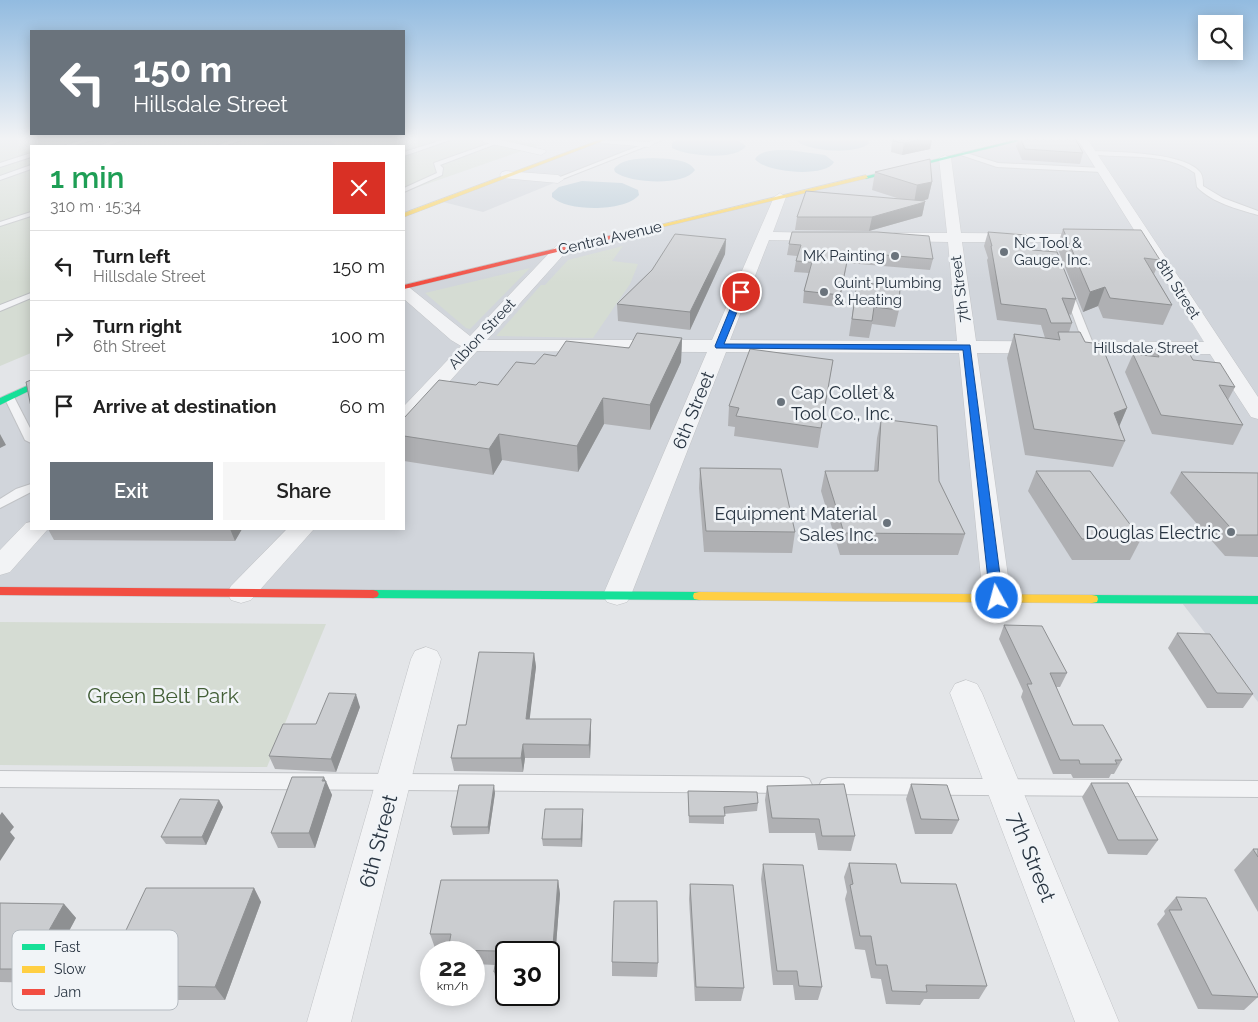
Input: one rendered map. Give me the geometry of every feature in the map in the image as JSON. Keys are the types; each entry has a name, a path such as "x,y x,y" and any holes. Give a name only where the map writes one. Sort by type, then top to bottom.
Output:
{"street":[{"path":"405,215 461,188"},
{"name":"Central Avenue","path":"405,287 823,188"},
{"name":"7th Street","path":"954,188 954,238 997,598"},
{"name":"8th Street","path":"1113,188 1258,413"},
{"path":"405,202 422,195"},
{"name":"6th Street","path":"617,595 780,198"},
{"path":"764,236 838,237"},
{"path":"877,237 1106,238"},
{"path":"1126,238 1146,238"},
{"name":"Albion Street","path":"405,417 561,249"},
{"path":"405,292 457,336 472,345"},
{"name":"Hillsdale Street","path":"472,345 1216,348"},
{"path":"5,399 30,387"},
{"path":"0,566 34,530"},
{"path":"241,593 300,530"},
{"path":"0,591 1258,600"},
{"name":"6th Street","path":"329,1022 426,659"},
{"name":"7th Street","path":"966,693 1097,1022"}],"lane":[{"path":"1201,188 1209,194 1238,208 1258,213"},
{"path":"0,224 30,214"},
{"path":"1047,238 1097,365"},
{"path":"0,308 30,296"},
{"path":"5,399 30,438"},
{"path":"0,504 30,488"},
{"path":"0,779 1258,789"}],"shaded area":[{"path":"475,188 542,188 483,212 439,201"},
{"path":"821,188 1258,188 1258,702 1179,599 0,591 0,402 30,387 30,530 405,530 405,287"}],"green space":[{"path":"0,188 30,188 30,353 0,366"},
{"path":"405,188 416,188 405,192"},
{"path":"623,246 612,261 638,264 630,284 593,338 496,336 541,285 545,285 568,260"},
{"path":"530,268 470,329 466,328 425,293"},
{"name":"Green Belt Park","path":"0,622 326,624 267,767 0,765"}],"water":[{"path":"558,188 633,188 638,190 639,195 632,201 622,205 596,208 559,202 552,197 552,193"}],"building":[{"path":"806,191 925,202 872,217 797,217"},
{"path":"1063,229 1141,230 1160,260 1144,258 1172,305 1110,298 1105,287 1090,292"},
{"path":"792,232 877,232 929,236 933,259 849,252 840,295 804,291 812,262 796,261 801,245 789,244"},
{"path":"988,232 1026,235 1032,250 1057,252 1076,299 1062,298 1072,323 1051,323 1046,309 1001,304"},
{"path":"675,234 726,239 690,312 617,304 652,270"},
{"path":"857,282 900,287 899,310 874,307 872,321 852,319"},
{"path":"1058,332 1080,332 1085,342 1101,344 1127,408 1114,413 1125,441 1034,429 1014,334 1060,340"},
{"path":"637,333 682,338 650,405 603,398 577,446 499,434 489,449 405,436 405,417 439,380 476,385 479,382 498,385 516,362 535,364 544,354 556,356 566,341 629,348"},
{"name":"Cap Collet & Tool Co., Inc.","path":"750,349 833,360 821,428 736,416 739,408 729,406"},
{"path":"1155,349 1189,353 1193,360 1220,363 1235,387 1219,385 1243,425 1161,415 1133,354 1159,357"},
{"path":"30,380 30,402 26,382"},
{"path":"881,419 937,426 939,481 965,534 844,533 825,471 878,471"},
{"path":"700,468 781,469 795,532 706,531"},
{"path":"1036,471 1090,471 1141,539 1082,539"},
{"path":"1181,472 1258,473 1258,535 1237,535"},
{"path":"1004,625 1042,626 1067,673 1050,673 1073,725 1103,725 1122,760 1115,760 1117,764 1080,764 1079,760 1060,760 1027,684 1032,684"},
{"path":"1177,633 1210,634 1253,694 1217,693"},
{"path":"479,652 534,653 526,719 591,719 589,745 523,744 521,758 451,758 458,725 466,725"},
{"path":"329,693 356,694 331,759 269,756 283,724 316,724"},
{"path":"292,777 324,777 322,781 326,781 309,833 271,833"},
{"path":"1091,783 1128,783 1158,840 1118,840"},
{"path":"844,784 855,836 822,836 819,819 772,818 767,786"},
{"path":"911,784 947,785 959,820 921,819"},
{"path":"459,785 494,785 488,827 451,827"},
{"path":"688,791 757,792 758,803 724,807 725,816 689,816"},
{"path":"180,799 219,800 202,837 161,837"},
{"path":"545,809 583,809 581,839 542,839"},
{"path":"1253,849 1258,849 1258,857"},
{"path":"849,863 896,864 901,883 956,884 987,986 926,985 927,992 892,991 887,965 876,965 871,936 860,936 850,885 853,884"},
{"path":"763,864 803,865 822,987 799,986 797,971 777,971"},
{"path":"441,880 558,880 553,941 495,941 495,951 485,951 485,941 450,941 451,934 430,934"},
{"path":"690,884 733,885 744,988 696,987"},
{"path":"146,888 254,888 215,987 178,986 178,930 126,930"},
{"path":"1176,897 1206,898 1258,997 1212,995 1169,910 1182,910"},
{"path":"614,901 657,901 658,963 612,962"},
{"path":"0,903 64,904 49,930 12,930 12,969 0,969"}],"traffic: fast":[{"path":"0,402 30,387"},
{"path":"373,594 699,596"},
{"path":"1092,599 1258,600"}],"traffic: slow":[{"path":"405,215 476,188"},
{"path":"650,228 821,188"},
{"path":"699,596 1092,599"}],"traffic: jam":[{"path":"405,287 650,228"},
{"path":"0,591 373,594"}],"place":[{"name":"NC Tool & Gauge, Inc.","path":"1004,252"},
{"name":"MK Painting","path":"895,256"},
{"name":"Quint Plumbing & Heating","path":"824,292"},
{"name":"Cap Collet & Tool Co., Inc.","path":"781,402"},
{"name":"Equipment Material Sales Inc.","path":"887,523"},
{"name":"Douglas Electric","path":"1231,532"}],"route":[{"path":"741,292 719,346 967,347 997,598"}]}
